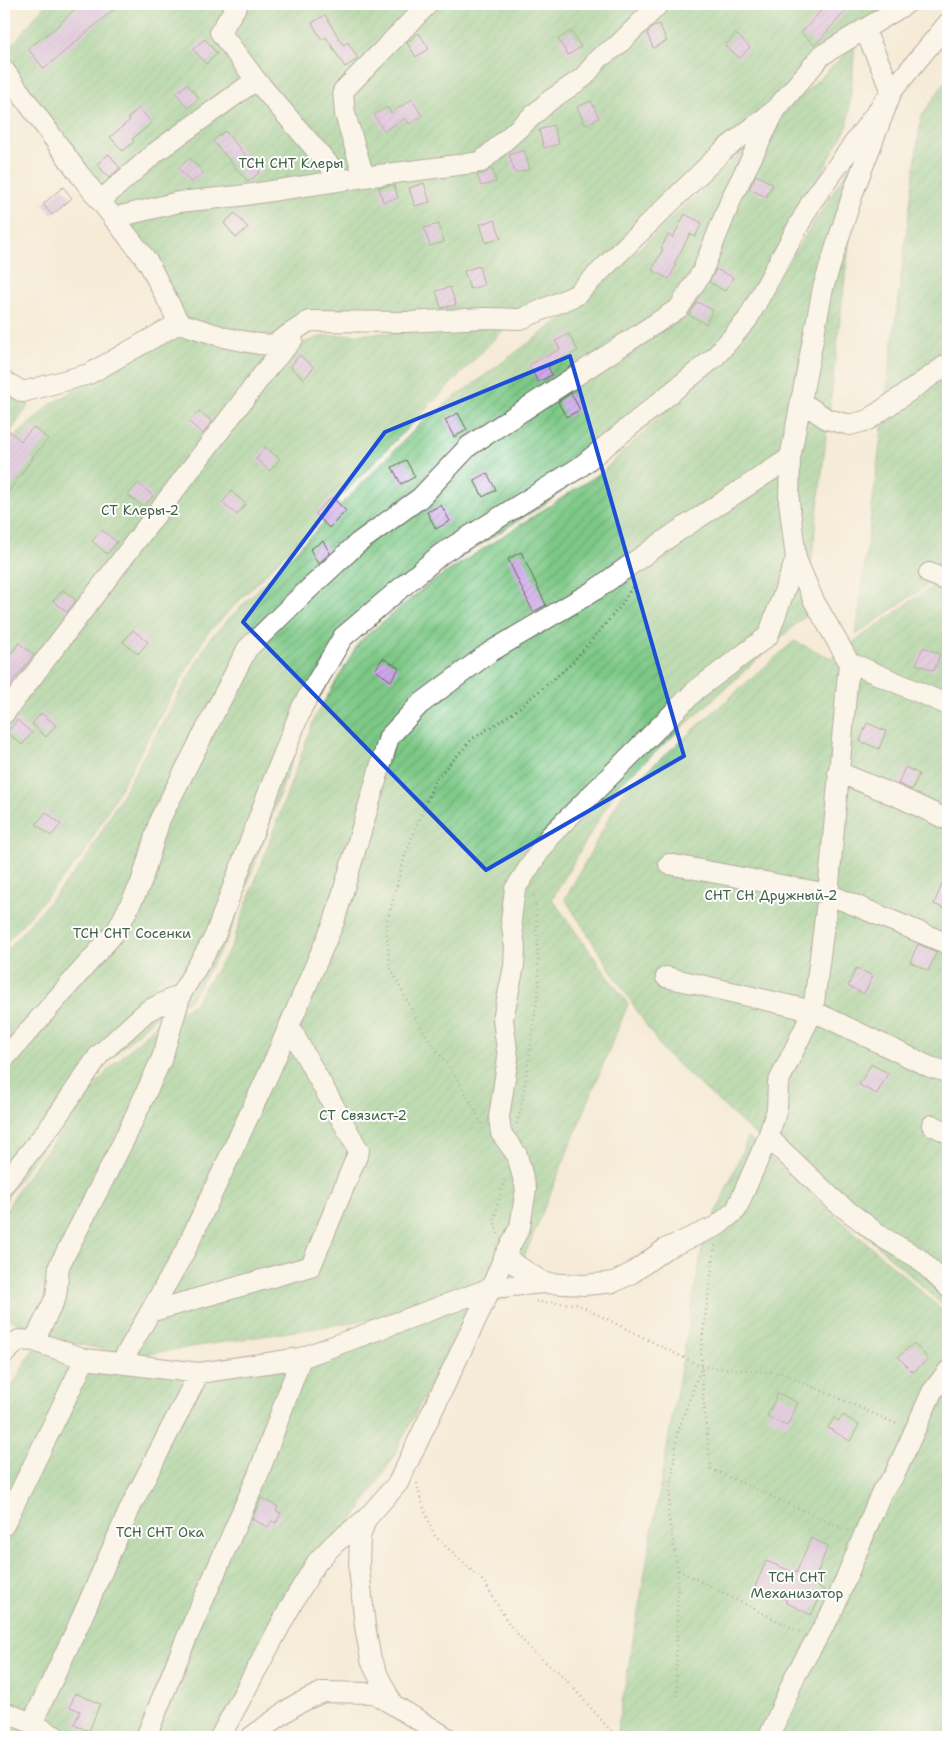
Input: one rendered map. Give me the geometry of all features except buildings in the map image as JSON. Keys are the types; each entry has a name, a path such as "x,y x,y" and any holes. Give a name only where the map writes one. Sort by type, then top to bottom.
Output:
{"street":[{"path":"238,4 220,32 256,80 342,180"},
{"path":"364,177 345,114 343,91 428,4"},
{"path":"113,218 179,202 239,196 342,180 481,162 549,101 584,77 599,58 618,45 659,4"},
{"path":"4,70 100,201 148,262 180,323 227,338 273,345 309,321 407,322 484,318 521,320 576,296 724,150 776,109 822,55 906,4"},
{"path":"34,1342 56,1297 59,1266 124,1140 162,1058 181,994 214,938 302,708 343,637 441,554 580,467 714,357 746,320 812,201 892,91 948,23"},
{"path":"864,29 892,91 854,190 823,288 790,458 789,502 796,559 814,601 850,662 948,705"},
{"path":"100,201 156,152 256,80"},
{"path":"4,1059 117,930 141,883 160,819 247,649 358,544 420,498 469,446 679,308 702,272 732,197 776,109"},
{"path":"4,714 270,365 309,321"},
{"path":"4,381 24,392 89,374 180,323"},
{"path":"800,401 827,419 850,425 868,420 948,364"},
{"path":"121,1363 189,1242 268,1075 334,922 389,737 419,705 490,652 595,590 675,533 790,458"},
{"path":"220,1737 294,1600 317,1562 335,1543 366,1519 398,1483 504,1257 520,1228 526,1189 517,1155 501,1132 499,1117 508,1058 503,1019 516,947 511,920 515,889 549,837 696,690 768,636 796,559"},
{"path":"929,572 948,581"},
{"path":"4,1354 19,1340 34,1342 85,1360 199,1373 301,1358 491,1288 538,1291 614,1282 632,1273 665,1249 717,1226 736,1210 768,1137 777,1109 778,1084 813,1011 828,894 838,772 850,662"},
{"path":"838,772 899,796 948,820"},
{"path":"669,864 828,894 948,944"},
{"path":"666,977 813,1011 930,1066 948,1072"},
{"path":"4,1183 52,1124 99,1055 147,1011 181,994"},
{"path":"150,1312 311,1266 359,1150 289,1026"},
{"path":"768,1137 836,1202 882,1237 918,1258 948,1287"},
{"path":"504,1257 538,1291"},
{"path":"146,1737 184,1644 258,1475 301,1358"},
{"path":"4,1525 85,1360"},
{"path":"768,1737 795,1676 832,1612 882,1491 894,1476 932,1392 948,1371"},
{"path":"32,1723 78,1626 132,1504 199,1373"},
{"path":"366,1519 360,1537 358,1568 364,1617 371,1660 393,1704"},
{"path":"251,1737 295,1705 323,1692 374,1693 446,1737"},
{"path":"4,1712 32,1723 56,1737"}],"path":[{"path":"484,1128 458,1080 421,1028 390,967 386,926 388,917 406,855 435,780 472,739 513,713 570,665 620,606 636,580"},
{"path":"717,1226 701,1349 711,1469 862,1537"},
{"path":"538,1291 539,1302 578,1304 702,1367 782,1373 914,1432"},
{"path":"678,1696 676,1656 678,1570 668,1514 677,1434 702,1367"},
{"path":"417,1481 420,1498 434,1535 484,1582 510,1624 533,1652 563,1676 616,1737"},
{"path":"678,1570 816,1641"}],"highlighted area":[{"path":"570,356 684,756 486,870 243,622 385,432"}],"green space":[{"name":"ТСН СНТ Клеры","path":"46,4 907,4 864,29 580,292 521,319 309,321 273,345 179,323 4,70 4,55"},
{"path":"855,45 848,125 717,364 727,356 860,151 805,616 619,785 552,899 628,1004 507,1299 471,1304 391,1461 214,1737 4,1737 4,1402 33,1349 190,1378 464,1305 133,1356 46,1337 4,1316 4,1216 19,1187 108,1070 160,1021 194,1004 231,947 315,717 360,641 427,585 602,472 675,403 549,501 423,581 354,639 308,716 228,938 190,1000 157,1015 106,1063 13,1187 4,1204 4,954 85,860 211,637 423,421 576,308"},
{"path":"948,77 948,570 856,635 921,117"},
{"name":"СТ Клеры-2","path":"506,327 206,635 83,855 4,945 4,447 51,404 181,328 275,352 323,336"},
{"path":"4,388 29,404 4,442"},
{"name":"СНТ СН Дружный-2","path":"948,575 948,1310 663,1051 565,899 624,791 794,641 831,658"},
{"name":"ТСН СНТ Механизатор","path":"748,1138 948,1315 948,1737 616,1737 703,1243"}],"park label":[{"name":"ТСН СНТ Сосенки","path":"132,933"},
{"name":"СТ Связист-2","path":"363,1115"},
{"name":"ТСН СНТ Ока","path":"160,1532"}]}
